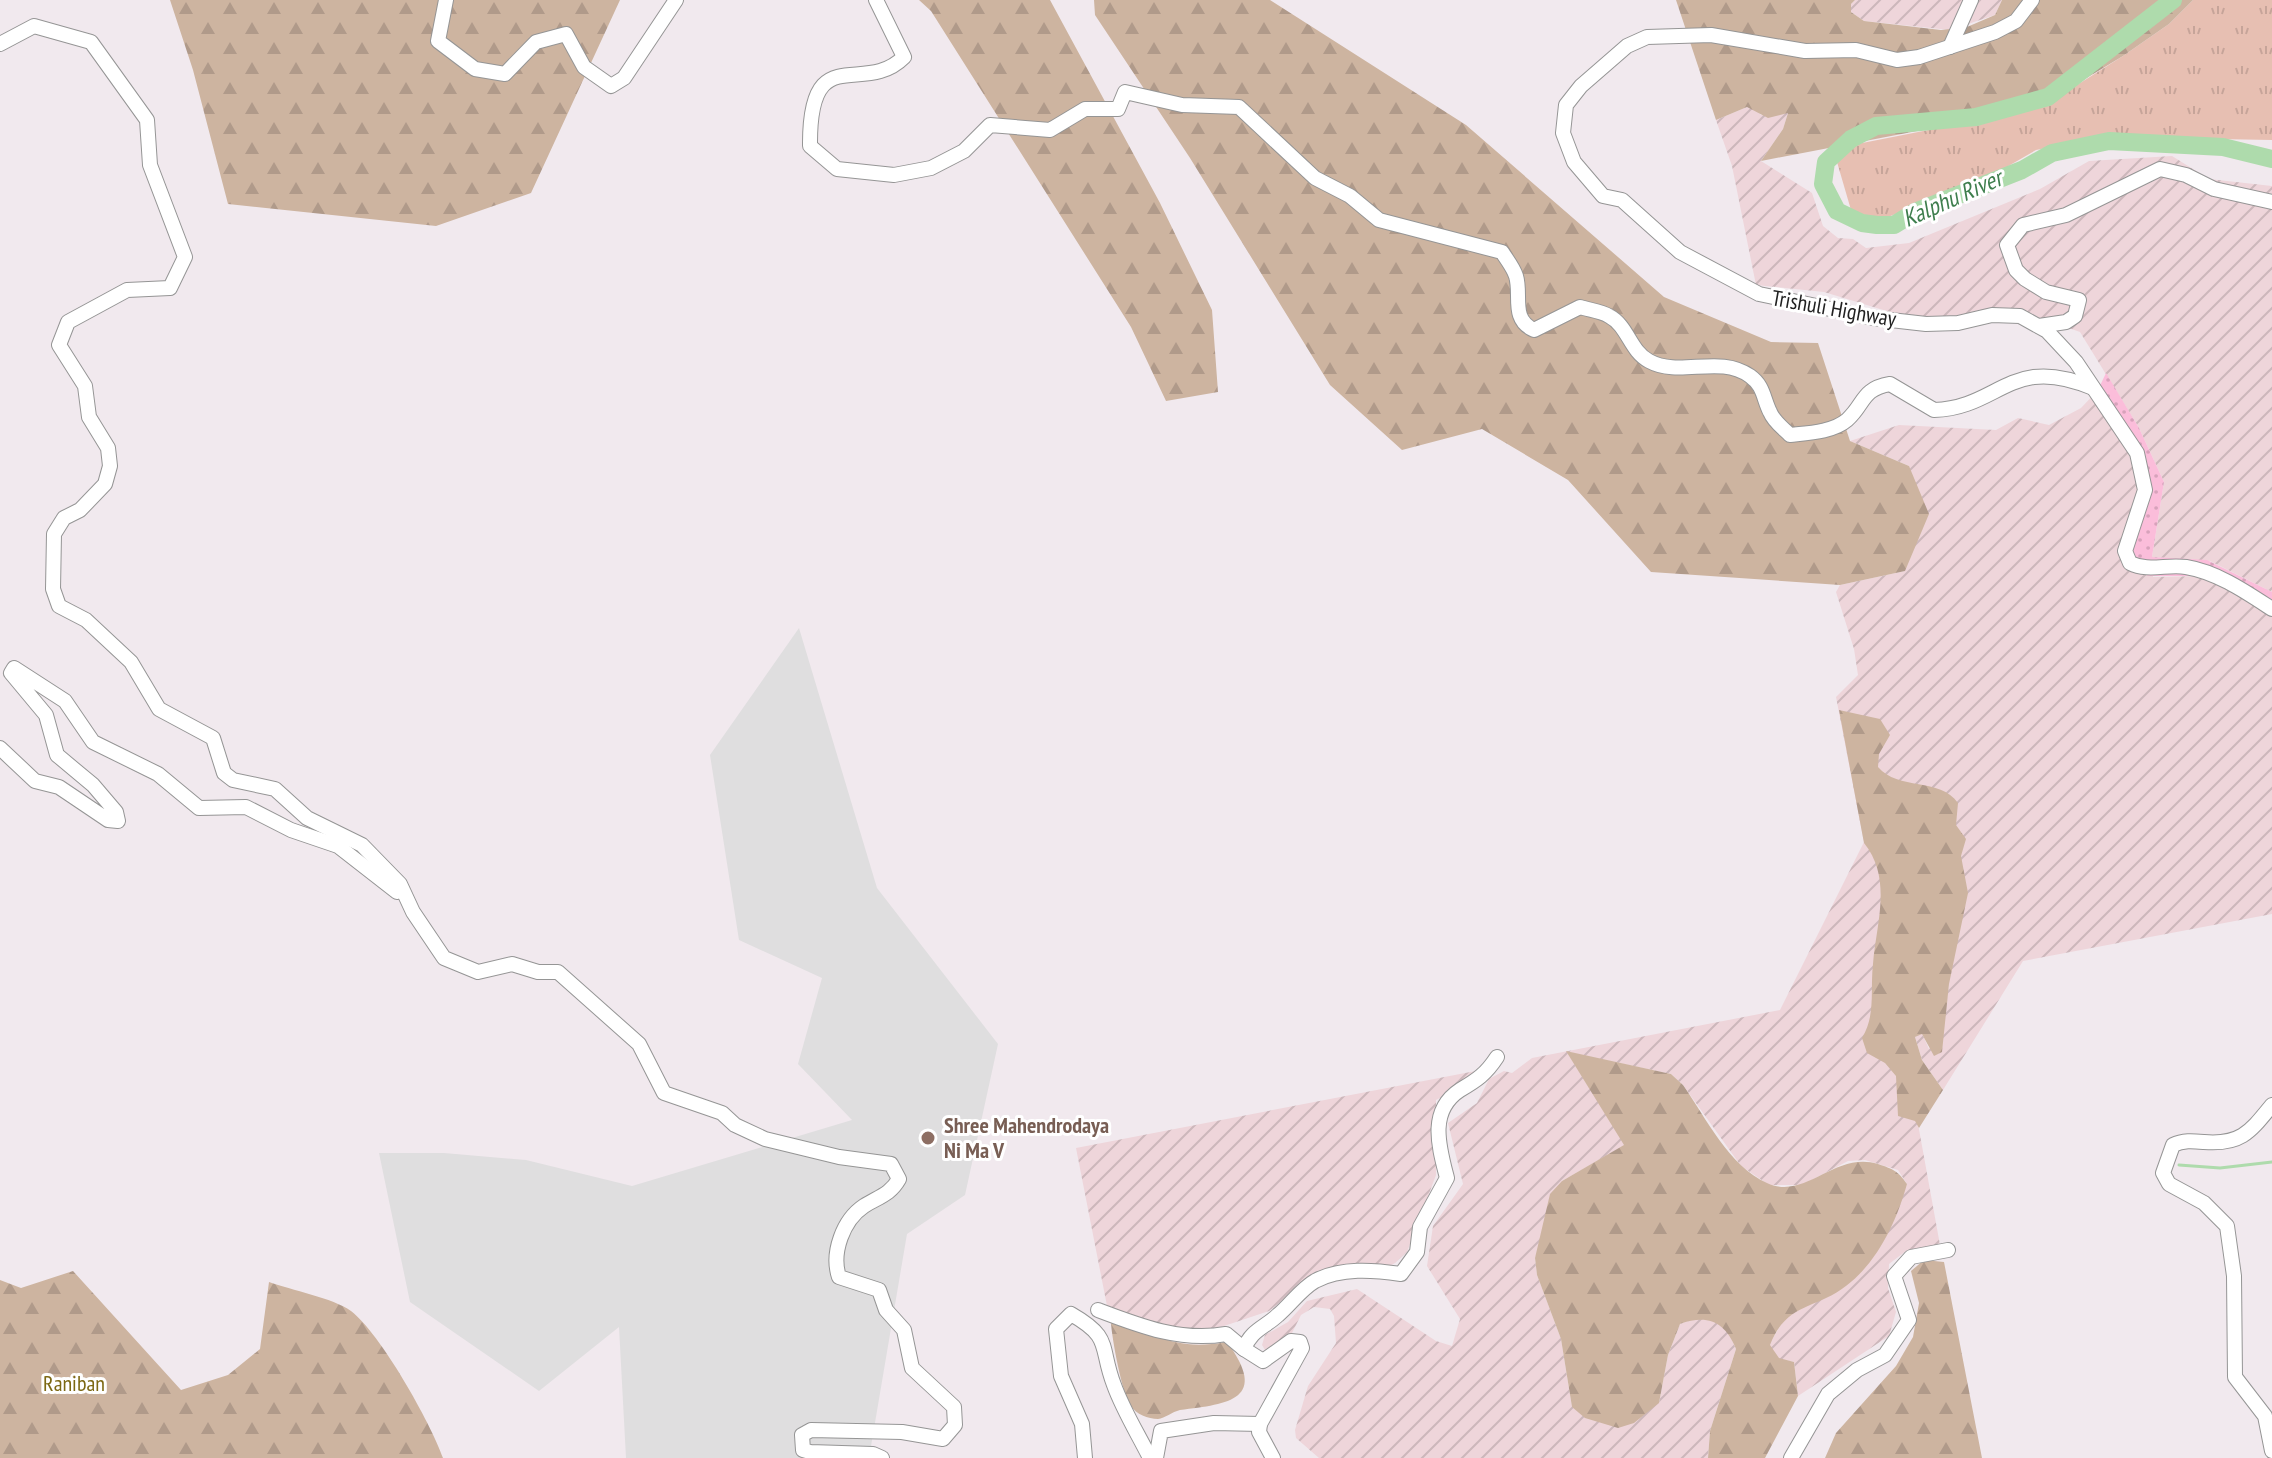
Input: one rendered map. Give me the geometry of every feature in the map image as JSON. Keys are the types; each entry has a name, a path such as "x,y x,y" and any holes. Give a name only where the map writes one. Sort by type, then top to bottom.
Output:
{"street":[{"path":"446,0 438,41 475,69 505,74 536,42 566,34 584,67 611,86 624,78 676,0"},
{"path":"876,0 904,57 895,66 835,77 819,89 810,111 810,146 837,169 894,175 931,168 964,151 990,125 1050,130 1085,109 1118,109 1125,92 1182,105 1239,107 1315,178 1350,196 1379,220 1502,252 1515,273 1517,309 1525,326 1534,330 1580,307 1609,315 1624,328 1633,347 1650,362 1680,369 1700,364 1749,375 1759,383 1776,421 1790,435 1814,433 1846,421 1863,396 1890,384 1910,392 1934,410 1974,400 2023,376 2064,379 2093,388"},
{"path":"1950,47 1971,0"},
{"name":"Trishuli Highway","path":"2032,0 2016,21 1950,47 1897,60 1856,50 1805,51 1711,35 1647,37 1627,46 1581,86 1566,105 1563,133 1574,162 1603,196 1622,200 1680,252 1759,294 1873,318 1926,324 2011,315 2039,326 2059,343 2093,388 2131,441 2142,465 2145,490 2125,551 2130,563 2142,568 2182,567 2206,573 2272,609"},
{"path":"0,44 34,26 91,42 147,120 150,165 185,257 170,288 127,290 68,322 59,345 85,386 89,417 108,448 110,466 105,484 80,510 64,518 54,534 53,589 59,606 86,620 131,662 159,709 213,738 224,773 233,780 275,789 307,818 362,845 400,884 444,958 478,972 512,964 538,972 558,972 639,1044 664,1093 722,1113 735,1125 765,1139 839,1157 891,1164 899,1179 893,1190 862,1207 849,1221 840,1238 835,1267 839,1277 879,1290 886,1310 904,1330 912,1368 954,1407 955,1425 951,1434 943,1439 902,1432 811,1430 802,1435 800,1442 803,1450 810,1452 873,1454 882,1458"},
{"path":"2039,326 2066,322 2075,316 2079,300 2046,292 2016,270 2007,245 2023,225 2066,215 2160,169 2186,175 2222,192 2272,202"},
{"path":"0,748 35,781 59,787 108,820 118,821 93,785 57,755 46,715 11,673 14,668 65,701 93,742 158,774 199,808 246,807 291,830 338,846 408,902"},
{"path":"1244,1349 1249,1335 1276,1317 1314,1281 1338,1273 1370,1270 1401,1274 1417,1252 1420,1227 1447,1178 1437,1139 1441,1107 1454,1094 1485,1076 1497,1057"},
{"path":"2272,1105 2253,1129 2228,1143 2188,1141 2173,1145 2163,1173 2169,1184 2204,1203 2227,1226 2234,1276 2235,1377 2265,1416 2272,1451"},
{"path":"1791,1458 1828,1394 1857,1370 1885,1355 1909,1320 1894,1276 1911,1257 1948,1250"},
{"path":"1098,1310 1166,1333 1206,1337 1226,1334 1263,1361 1291,1341 1300,1342 1302,1348 1260,1424 1259,1432 1273,1458"},
{"path":"1085,1458 1082,1424 1061,1376 1056,1329 1071,1314 1094,1327 1107,1349 1113,1383 1153,1458"},
{"path":"1153,1458 1161,1431 1214,1423 1260,1424"}],"shaded area":[{"path":"1855,0 2002,0 1995,15 1950,30 1864,21 1851,12 1851,4"},
{"path":"1747,107 1755,108 1761,115 1788,113 1783,129 1761,161 1812,193 1823,226 1838,238 1853,239 1866,248 1909,243 2040,189 2089,161 2172,156 2209,179 2272,186 2272,592 2210,561 2152,557 2164,482 2139,428 2080,332 2027,313 1960,319 1903,316 1824,292 1756,285 1732,166 1716,120"},
{"path":"2098,390 2150,495 2145,520 2153,577 2203,576 2272,607 2272,914 2023,961 1943,1090 1922,1060 1915,1037 1922,1033 1929,1049 1943,1029 1949,984 1893,986 1940,1245 1906,1251 1889,1264 1888,1288 1896,1312 1889,1336 1798,1396 1794,1362 1779,1359 1769,1345 1786,1316 1846,1286 1907,1184 1898,1170 1865,1160 1848,1161 1802,1185 1769,1185 1741,1166 1683,1085 1671,1074 1567,1052 1625,1145 1562,1181 1535,1258 1537,1275 1561,1339 1572,1407 1659,1403 1668,1355 1680,1324 1696,1318 1715,1320 1729,1333 1736,1349 1710,1431 1708,1458 1319,1458 1296,1438 1295,1430 1308,1386 1336,1343 1334,1316 1330,1309 1314,1307 1301,1315 1291,1335 1265,1350 1262,1345 1265,1335 1288,1322 1307,1301 1357,1289 1436,1341 1452,1346 1460,1319 1427,1266 1433,1226 1463,1184 1448,1123 1477,1103 1489,1079 1504,1071 1512,1073 1532,1058 1780,1010 1864,842 1836,697 1858,675 1854,649 1836,592 1840,585 1905,571 1909,466 1850,441 1899,425 1996,430 2018,418 2049,425 2081,408"},
{"path":"799,628 877,888 998,1044 965,1195 907,1234 869,1458 626,1458 619,1327 539,1391 410,1302 379,1153 444,1153 526,1160 632,1186 852,1120 798,1064 822,978 739,940 710,755"},
{"path":"1486,1069 1468,1084 1436,1100 1436,1175 1407,1252 1395,1263 1388,1267 1363,1263 1328,1270 1308,1280 1269,1311 1218,1328 1172,1328 1108,1311 1076,1148"}],"green space":[{"path":"170,0 620,0 531,193 436,226 228,204 193,70"},
{"path":"919,0 1050,0 1160,203 1212,310 1218,392 1166,401 1131,327 931,11"},
{"path":"1094,0 1270,0 1466,125 1664,297 1771,342 1818,343 1850,441 1909,466 1929,514 1905,571 1840,585 1651,572 1568,480 1482,429 1402,450 1330,385 1190,158 1095,15"},
{"path":"1676,0 1855,0 1851,4 1851,12 1864,21 1941,30 1967,27 1995,15 2002,0 2193,0 2169,24 2123,56 2037,108 1761,161 1783,129 1788,113 1768,118 1747,107 1716,120"},
{"path":"2193,0 2272,0 2272,140 2103,137 2036,150 1991,176 1883,219 1866,219 1851,210 1837,162 1847,146 2030,110 2058,97 2123,56 2169,24"},
{"path":"1839,710 1880,719 1890,735 1879,754 1878,767 1896,779 1950,795 1958,803 1956,825 1966,839 1961,856 1968,893 1949,984 1942,1052 1934,1056 1922,1034 1915,1037 1922,1060 1943,1090 1919,1128 1915,1121 1898,1116 1896,1076 1885,1063 1867,1053 1862,1038 1871,1012 1880,887 1873,857 1864,843"},
{"path":"1566,1051 1671,1074 1683,1085 1730,1153 1753,1175 1767,1183 1781,1187 1795,1186 1834,1169 1862,1162 1891,1169 1907,1184 1892,1226 1868,1265 1835,1294 1793,1314 1777,1331 1770,1345 1779,1358 1794,1362 1798,1396 1765,1458 1708,1458 1710,1431 1736,1349 1727,1332 1707,1320 1680,1324 1668,1355 1659,1403 1634,1423 1618,1428 1585,1418 1572,1407 1561,1339 1537,1275 1535,1258 1550,1194 1562,1181 1624,1145"},
{"path":"1924,1260 1944,1262 1982,1458 1825,1458 1836,1433 1896,1366 1913,1337 1919,1303 1911,1271"},
{"name":"Raniban","path":"73,1271 181,1390 228,1375 260,1349 269,1282 343,1306 363,1322 390,1358 443,1458 0,1458 0,1280 21,1288"},
{"path":"1111,1323 1179,1343 1227,1342 1239,1361 1244,1387 1228,1401 1180,1410 1158,1419 1143,1416 1131,1406 1124,1390"}],"sand":[{"path":"2106,373 2139,428 2164,482 2152,557 2207,560 2272,592 2272,607 2203,576 2148,576 2129,561 2150,495 2098,390"}],"waterway":[{"name":"Kalphu River","path":"2173,0 2048,97 1976,117 1876,126 1851,139 1826,162 1823,184 1837,211 1862,223 1894,225 1915,212 2022,170 2052,153 2109,141 2223,147 2272,159"},
{"path":"2179,1165 2220,1168 2272,1162"}],"place":[{"name":"Shree Mahendrodaya Ni Ma V","path":"928,1138"}]}
